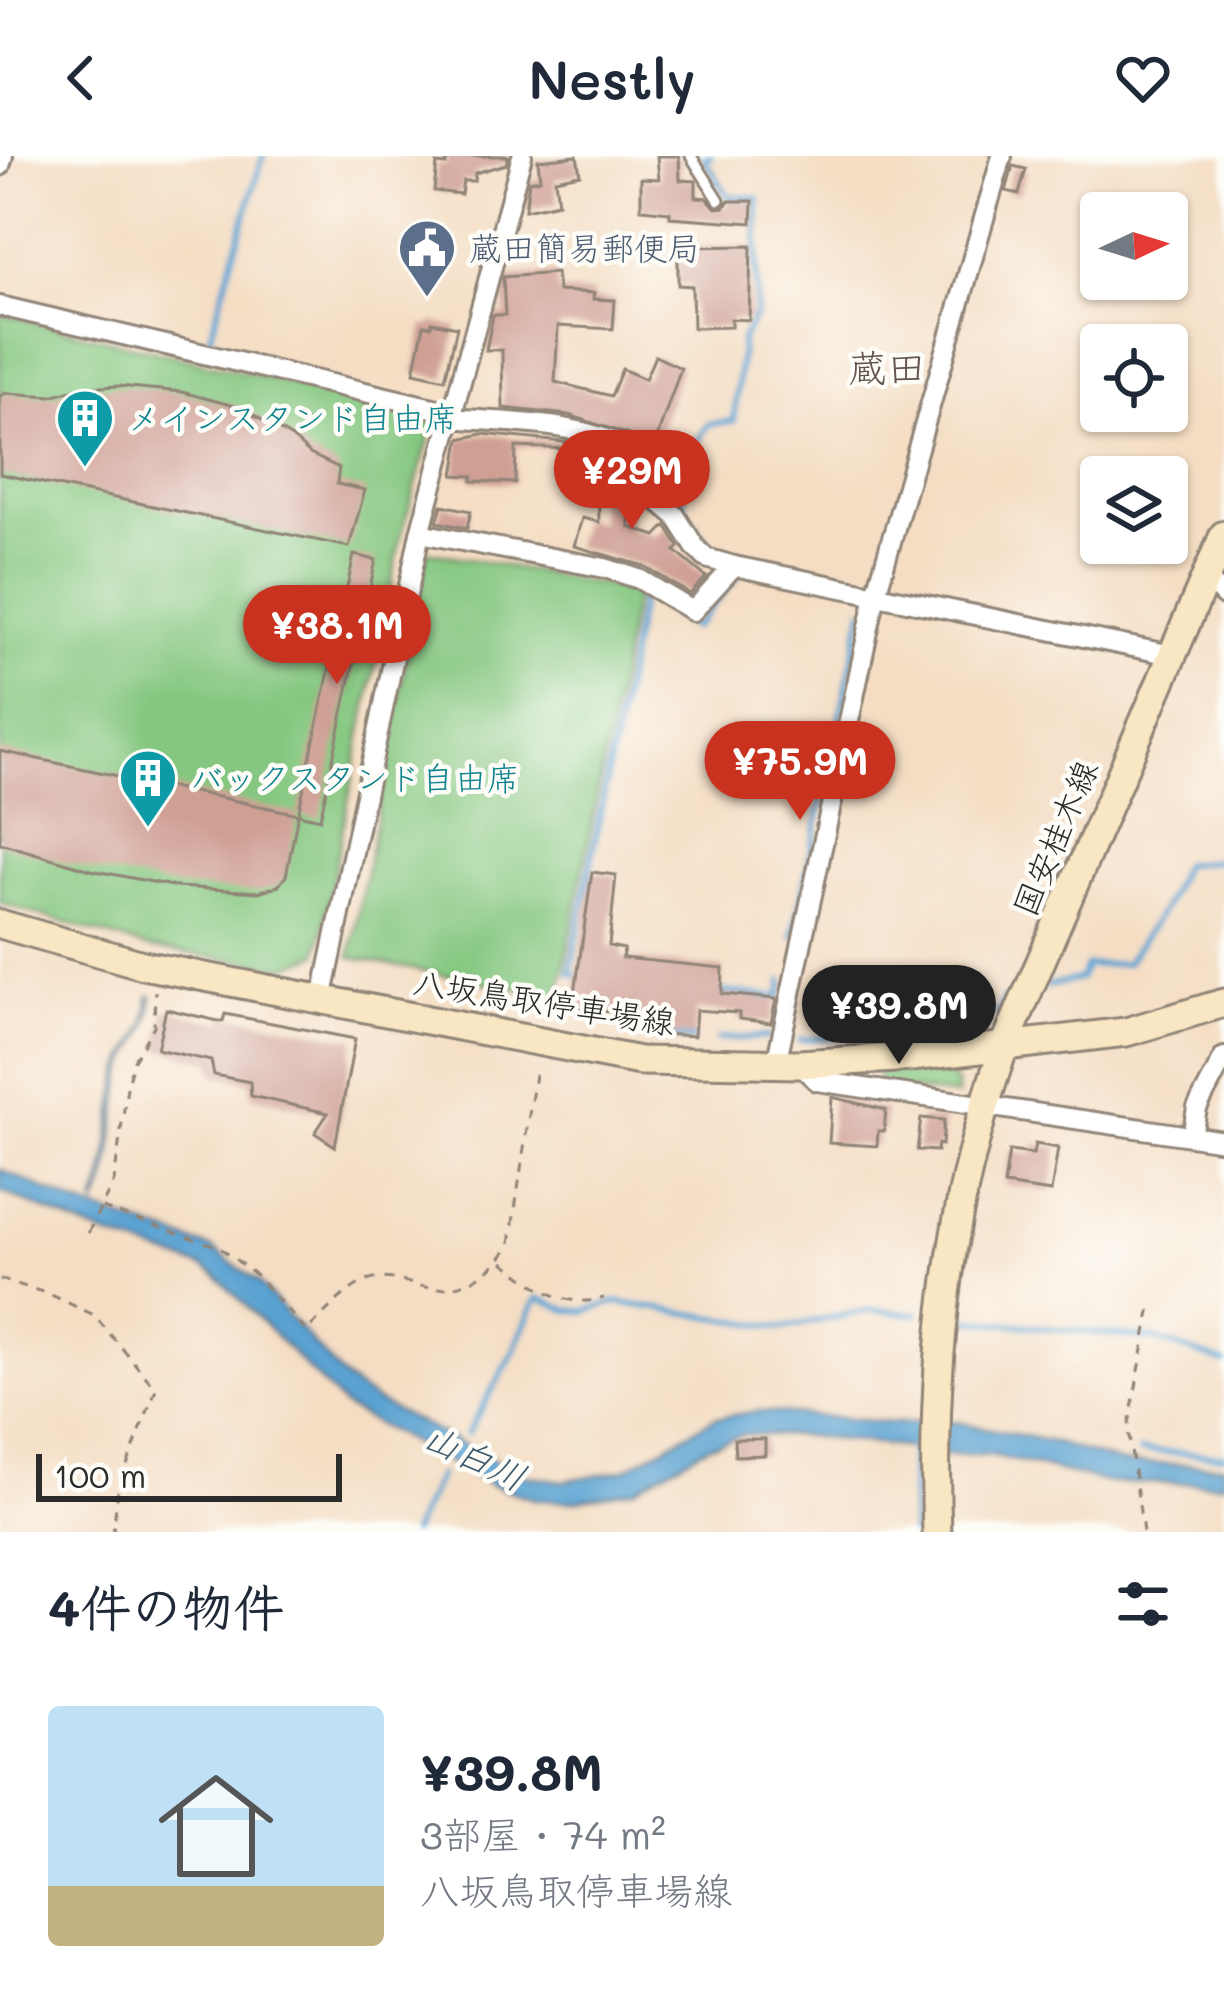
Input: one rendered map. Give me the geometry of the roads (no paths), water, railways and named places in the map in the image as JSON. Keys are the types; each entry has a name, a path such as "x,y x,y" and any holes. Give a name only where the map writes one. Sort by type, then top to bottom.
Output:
{"main road":[{"name":"国安桂木線","path":"937,1532 935,1407 944,1294 976,1127 1004,1047 1172,656 1215,587 1224,535"},
{"name":"八坂鳥取停車場線","path":"0,924 155,967 640,1061 788,1064 1004,1047 1126,1032 1224,1003"}],"street":[{"path":"0,166 3,156"},
{"path":"322,1000 420,533 522,156"},
{"path":"1002,156 876,594 788,1064 817,1081 1224,1141"},
{"path":"0,306 449,415 558,426 612,440 633,450 650,494 675,515 694,548 706,558 1172,656"},
{"path":"420,533 605,568 639,579 693,611 734,566"},
{"path":"1192,1136 1197,1108 1224,1057"}],"lane":[{"path":"691,156 719,200"}],"water":[{"path":"149,996 148,1022 124,1075 108,1173 97,1205 121,1074 142,1031"},
{"name":"山白川","path":"0,1169 77,1204 212,1248 257,1281 347,1381 376,1401 524,1475 563,1481 624,1470 714,1418 759,1411 895,1423 957,1422 1049,1441 1122,1463 1224,1465 1224,1483 1110,1483 991,1455 930,1455 918,1449 807,1436 744,1434 708,1446 633,1489 573,1501 537,1500 491,1485 345,1407 216,1275 95,1232 0,1191"}],"waterway":[{"path":"208,343 263,156"},
{"path":"711,156 704,158 728,196 758,198 756,314 742,339 734,421 709,424 703,432 688,464 683,498 690,519 712,550 741,558"},
{"path":"922,156 935,161 943,156"},
{"path":"585,975 570,973 642,592 693,628 737,577"},
{"path":"793,936 863,610"},
{"path":"1048,986 1080,979 1086,966 1126,963 1163,909 1183,864 1218,861 1224,847"},
{"path":"780,995 783,981"},
{"path":"717,991 780,997"},
{"path":"800,1040 974,1025 999,1010 1003,999"},
{"path":"641,1036 692,1039"},
{"path":"718,1039 769,1037"},
{"name":"山白川","path":"467,1434 510,1359 537,1298 568,1310 586,1311 616,1302 783,1328 870,1310 917,1314"},
{"path":"960,1319 1155,1339 1224,1363"},
{"path":"911,1444 912,1532"},
{"path":"1140,1451 1224,1455"},
{"name":"山白川","path":"412,1532 439,1475"}],"place":[{"name":"蔵田簡易郵便局","path":"427,299"},
{"name":"メインスタンド自由席","path":"85,469"},
{"name":"バックスタンド自由席","path":"148,829"}],"district":[{"name":"蔵田","path":"887,368"}]}
